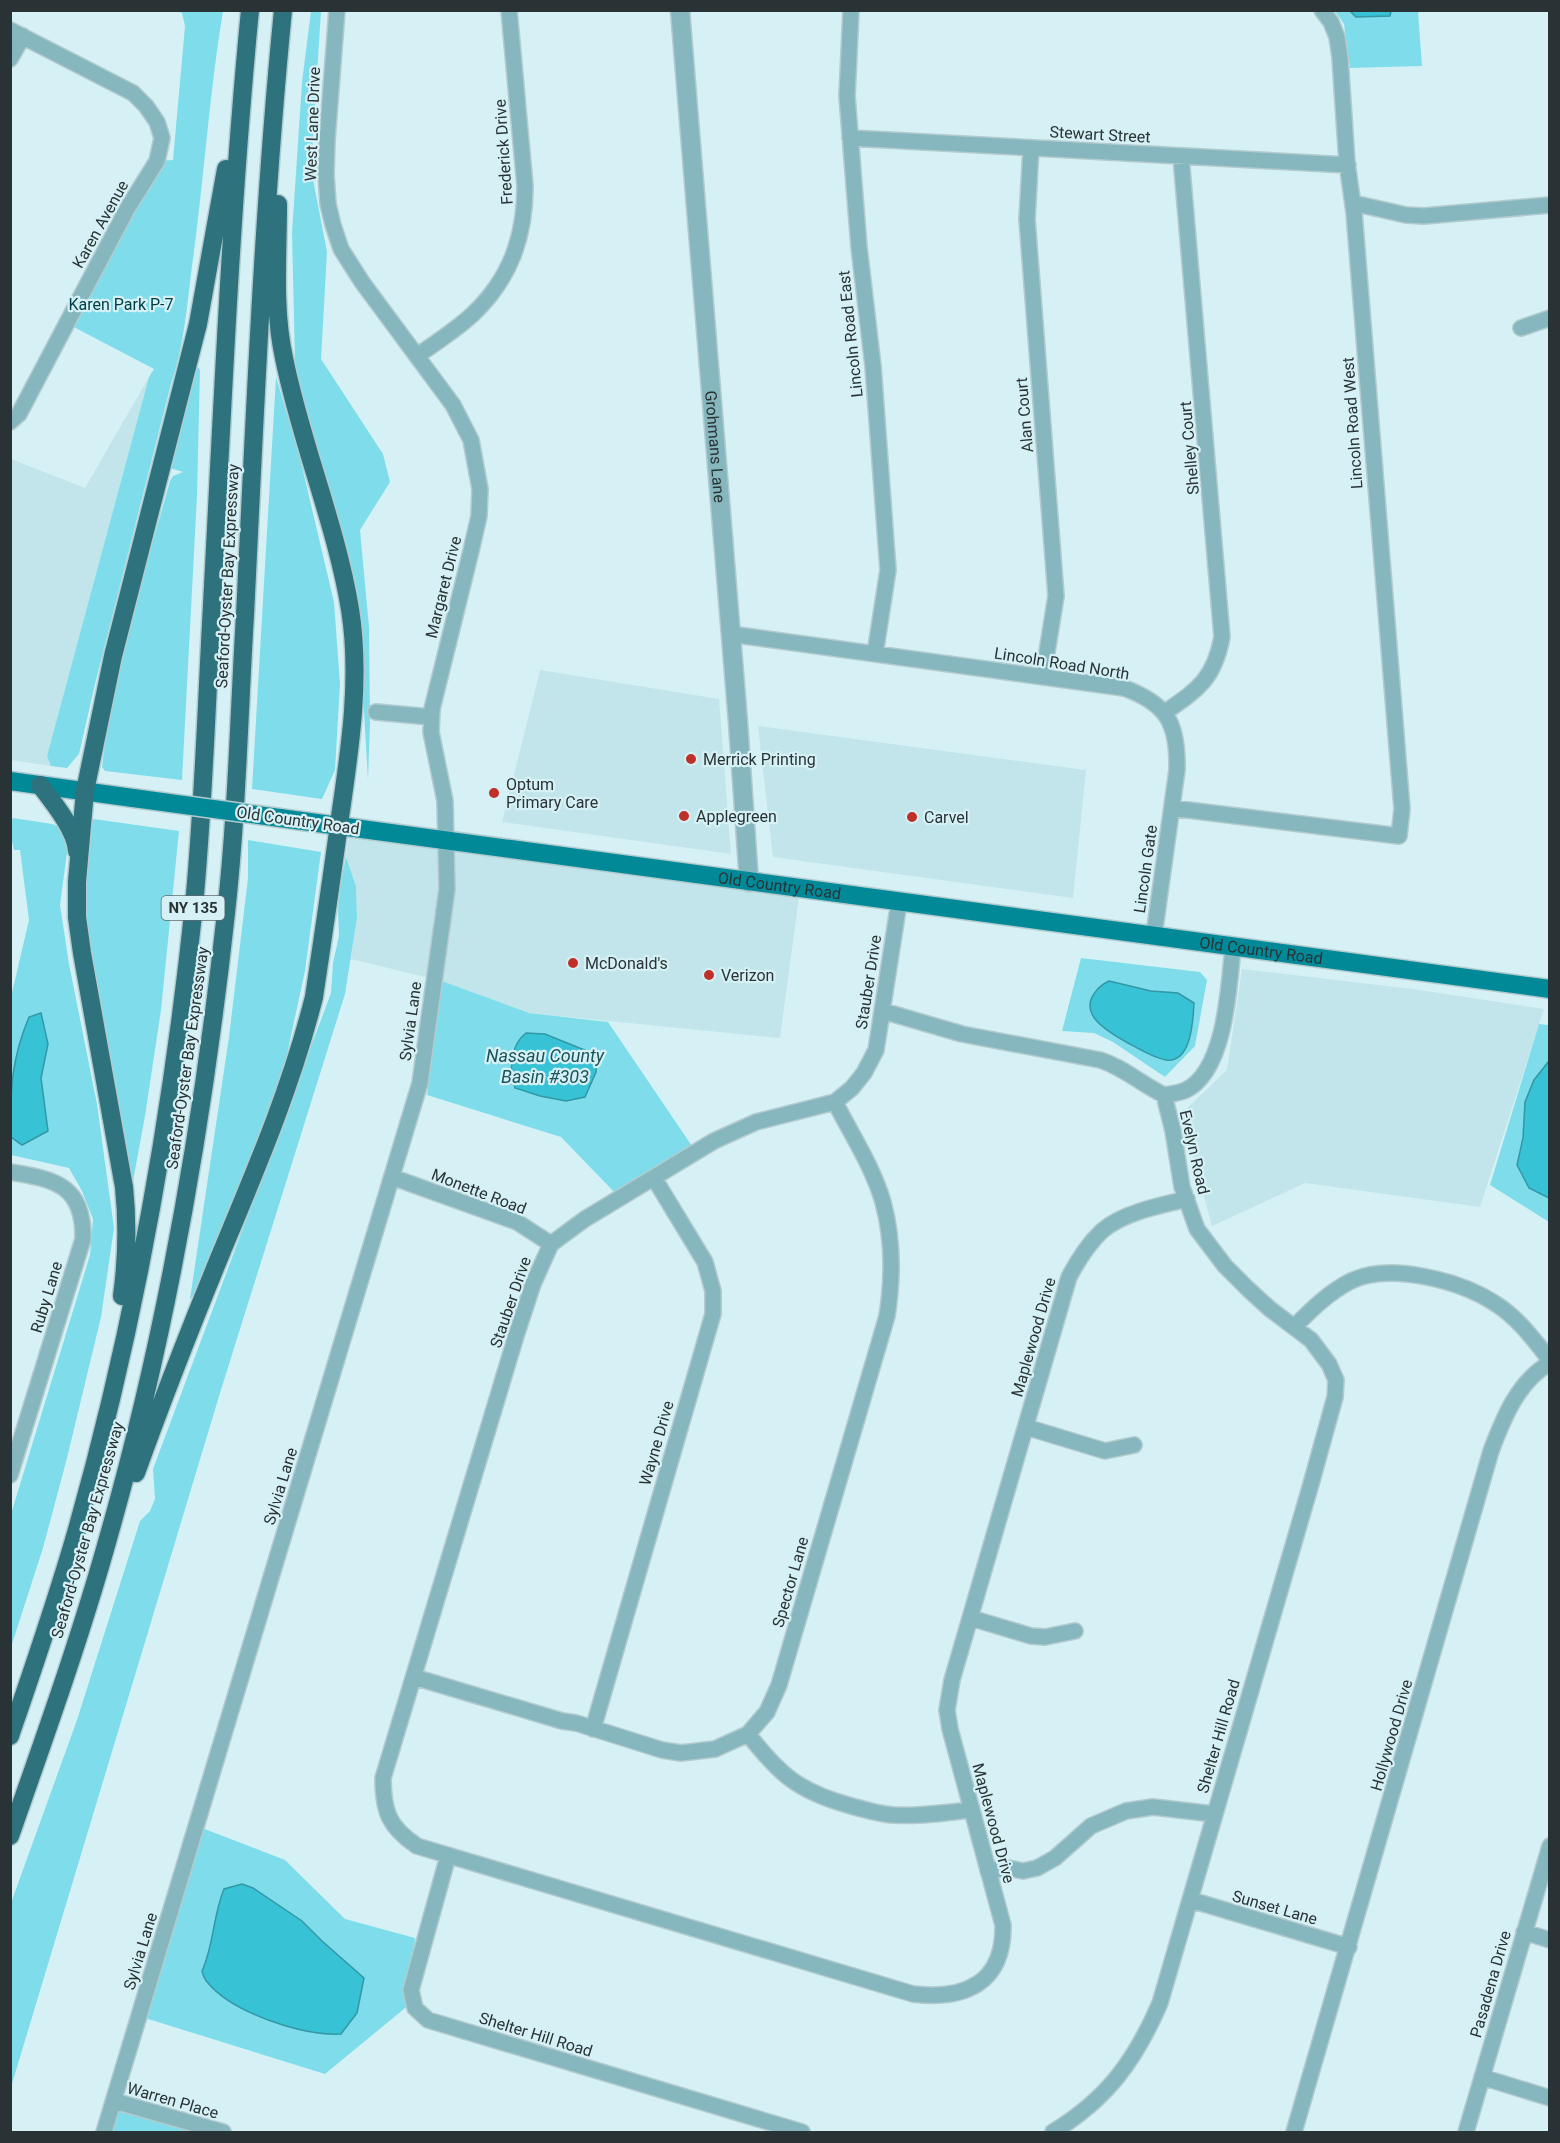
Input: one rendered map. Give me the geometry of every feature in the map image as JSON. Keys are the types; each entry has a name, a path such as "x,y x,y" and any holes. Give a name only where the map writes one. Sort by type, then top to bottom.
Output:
{"highway":[{"name":"Seaford-Oyster Bay Expressway","path":"10,1736 74,1537 104,1425 128,1323 165,1127 194,905 202,806 229,268 250,10"},
{"name":"Seaford-Oyster Bay Expressway","path":"10,1836 109,1536 160,1329 200,1120 226,909 235,808 262,270 283,10"},
{"path":"104,1425 127,1265 128,1226 124,1187 81,953 77,917 78,875 86,791 113,656 198,324 245,61"},
{"path":"76,1641 182,1348 291,1078 314,997 339,826 353,716 354,667 350,610 339,558 284,358 277,317 278,64"},
{"path":"40,785 55,804 76,842 78,875"}],"main road":[{"name":"Old Country Road","path":"10,781 1550,989"}],"street":[{"name":"West Lane Drive","path":"337,10 326,163 328,204 341,249 362,282 417,356"},
{"name":"Frederick Drive","path":"417,356 472,315 499,285 517,249 525,212 525,186 509,10"},
{"name":"Grohmans Lane","path":"680,10 749,882"},
{"name":"Lincoln Road East","path":"851,10 847,96 859,247 873,366 888,570 875,654"},
{"name":"Lincoln Road West","path":"1172,808 1399,836 1402,809 1340,58 1332,22 1322,10"},
{"path":"10,59 16,33"},
{"name":"Karen Avenue","path":"15,418 127,209 157,161 162,138 157,122 133,93 16,33"},
{"name":"Stewart Street","path":"850,138 1348,165"},
{"name":"Alan Court","path":"1031,148 1027,219 1056,596 1043,677"},
{"name":"Shelley Court","path":"1164,713 1204,681 1219,654 1222,638 1181,157"},
{"path":"1353,203 1406,215 1424,216 1550,205"},
{"path":"1521,328 1550,318"},
{"name":"Margaret Drive","path":"417,356 453,405 471,440 480,489 477,524 431,717 431,732 445,801 447,841"},
{"name":"Lincoln Road North","path":"730,634 1124,688 1145,696 1159,706 1175,733 1178,749 1172,808"},
{"path":"376,712 431,717"},
{"name":"Lincoln Gate","path":"1154,935 1172,808"},
{"name":"Sylvia Lane","path":"104,2133 420,1083 447,889 447,841"},
{"name":"Stauber Drive","path":"448,1856 417,1846 399,1834 389,1819 383,1800 383,1778 516,1336 537,1275 551,1244 585,1219 714,1141 756,1122 835,1102 852,1088 864,1073 876,1050 899,902"},
{"path":"1164,1095 1186,1090 1202,1076 1215,1056 1228,996 1233,946"},
{"name":"Evelyn Road","path":"883,1011 962,1034 1114,1064 1149,1088 1164,1095 1173,1131 1182,1187 1197,1228 1225,1266 1270,1309 1294,1327"},
{"name":"Spector Lane","path":"414,1677 681,1754 716,1749 748,1734 767,1712 779,1685 887,1316 890,1294 891,1248 883,1202 873,1177 835,1102"},
{"name":"Ruby Lane","path":"10,1172 54,1181 67,1190 77,1202 83,1220 83,1239 10,1475"},
{"name":"Monette Road","path":"392,1177 517,1222 551,1244"},
{"name":"Wayne Drive","path":"593,1729 712,1314 713,1291 705,1262 654,1178"},
{"name":"Maplewood Drive","path":"448,1856 901,1990 931,1996 947,1995 967,1990 991,1972 1004,1942 1004,1925 950,1729 947,1710 952,1680 1069,1277 1078,1259 1104,1229 1142,1212 1186,1199"},
{"path":"1294,1327 1335,1291 1353,1280 1378,1274 1405,1273 1453,1284 1495,1303 1532,1338 1550,1362"},
{"name":"Shelter Hill Road","path":"1053,2133 1096,2102 1125,2069 1151,2025 1160,2003 1191,1900 1335,1396 1336,1380 1329,1364 1311,1340 1294,1327"},
{"name":"Hollywood Drive","path":"1294,2133 1491,1451 1503,1418 1518,1394 1529,1379 1550,1362"},
{"path":"1026,1427 1105,1451 1134,1445"},
{"path":"971,1618 1031,1636 1045,1637 1075,1631"},
{"path":"748,1734 772,1764 791,1780 807,1791 826,1799 894,1815 972,1810"},
{"path":"988,1871 1008,1868 1023,1871 1037,1868 1055,1858 1091,1826 1126,1811 1153,1807 1215,1814"},
{"name":"Pasadena Drive","path":"1466,2133 1550,1846"},
{"name":"Shelter Hill Road","path":"448,1856 411,1990 415,2007 428,2020 802,2133"},
{"name":"Sunset Lane","path":"1191,1900 1348,1947"},
{"path":"1524,1932 1550,1940"},
{"path":"1482,2077 1550,2098"},
{"name":"Warren Place","path":"114,2101 223,2133"}],"shaded area":[{"path":"149,377 47,756 51,766 11,760 11,459 85,488"},
{"path":"540,670 719,699 731,854 502,822"},
{"path":"758,726 1086,770 1073,898 773,857"},
{"path":"350,829 799,897 780,1038 529,1013 442,981 351,959 357,918 356,886 346,857"},
{"path":"1242,969 1413,989 1544,1009 1480,1207 1305,1183 1212,1226 1182,1113 1227,1070"}],"green space":[{"name":"Karen Park P-7","path":"177,11 223,11 182,341 79,754 67,768 51,766 47,756 149,377 154,369 68,324 157,161 173,160 185,26 182,13"},
{"path":"311,11 321,11 311,169 327,252 321,359 383,454 390,482 360,530 369,627 368,780 359,625 307,423 295,361 292,233 302,82"},
{"path":"1335,11 1418,11 1422,66 1350,68 1344,24"},
{"path":"198,367 200,370 197,496 182,780 105,771 102,767 107,731 131,623 170,481 173,476 183,472 170,468 195,368"},
{"path":"276,377 299,454 334,602 340,684 335,770 322,799 252,789"},
{"path":"13,818 57,826 68,845 60,905 69,964 97,1104 114,1228 101,1317 67,1458 43,1548 11,1647 11,1514 90,1255 93,1219 82,1191 69,1168 11,1155 11,997 29,920 20,850 14,850 10,834"},
{"path":"94,819 179,831 161,1010 131,1192 98,1017 82,888 87,828"},
{"path":"248,840 321,852 305,971 284,1068 259,1138 190,1299 229,1037 248,878"},
{"path":"346,857 356,886 357,918 345,994 220,1393 11,2087 11,1903 77,1720 140,1521 150,1511 155,1499 153,1469 331,993 333,963 339,936 340,885"},
{"path":"1081,958 1200,972 1207,980 1195,1046 1165,1077 1113,1042 1094,1033 1062,1031"},
{"path":"442,981 529,1013 608,1022 694,1149 617,1195 561,1137 427,1095"},
{"path":"1539,1024 1549,1025 1549,1222 1490,1185"},
{"path":"202,1828 285,1860 345,1919 415,1938 410,2004 325,2074 145,2018"},
{"path":"114,2101 223,2132 104,2132"}],"water":[{"path":"1350,11 1391,11 1390,16 1356,17"},
{"path":"1109,981 1151,991 1178,993 1194,1003 1189,1039 1181,1055 1175,1059 1166,1060 1157,1057 1118,1038 1098,1023 1090,1009 1091,999 1101,986"},
{"path":"41,1013 48,1044 41,1078 48,1131 22,1145 11,1137 15,1062 29,1017"},
{"name":"Nassau County Basin #303","path":"526,1033 545,1034 597,1055 596,1072 585,1097 566,1101 515,1088 512,1058 517,1044"},
{"path":"1549,1061 1549,1198 1529,1188 1517,1165 1523,1138 1525,1102 1534,1080"},
{"path":"242,1884 253,1888 302,1921 364,1978 357,2013 341,2034 325,2034 289,2027 251,2013 219,1994 206,1980 202,1971 224,1889"}],"place":[{"name":"Merrick Printing","path":"691,759"},
{"name":"Optum Primary Care","path":"494,793"},
{"name":"Applegreen","path":"684,816"},
{"name":"Carvel","path":"912,817"},
{"name":"McDonald's","path":"573,963"},
{"name":"Verizon","path":"709,975"}]}
